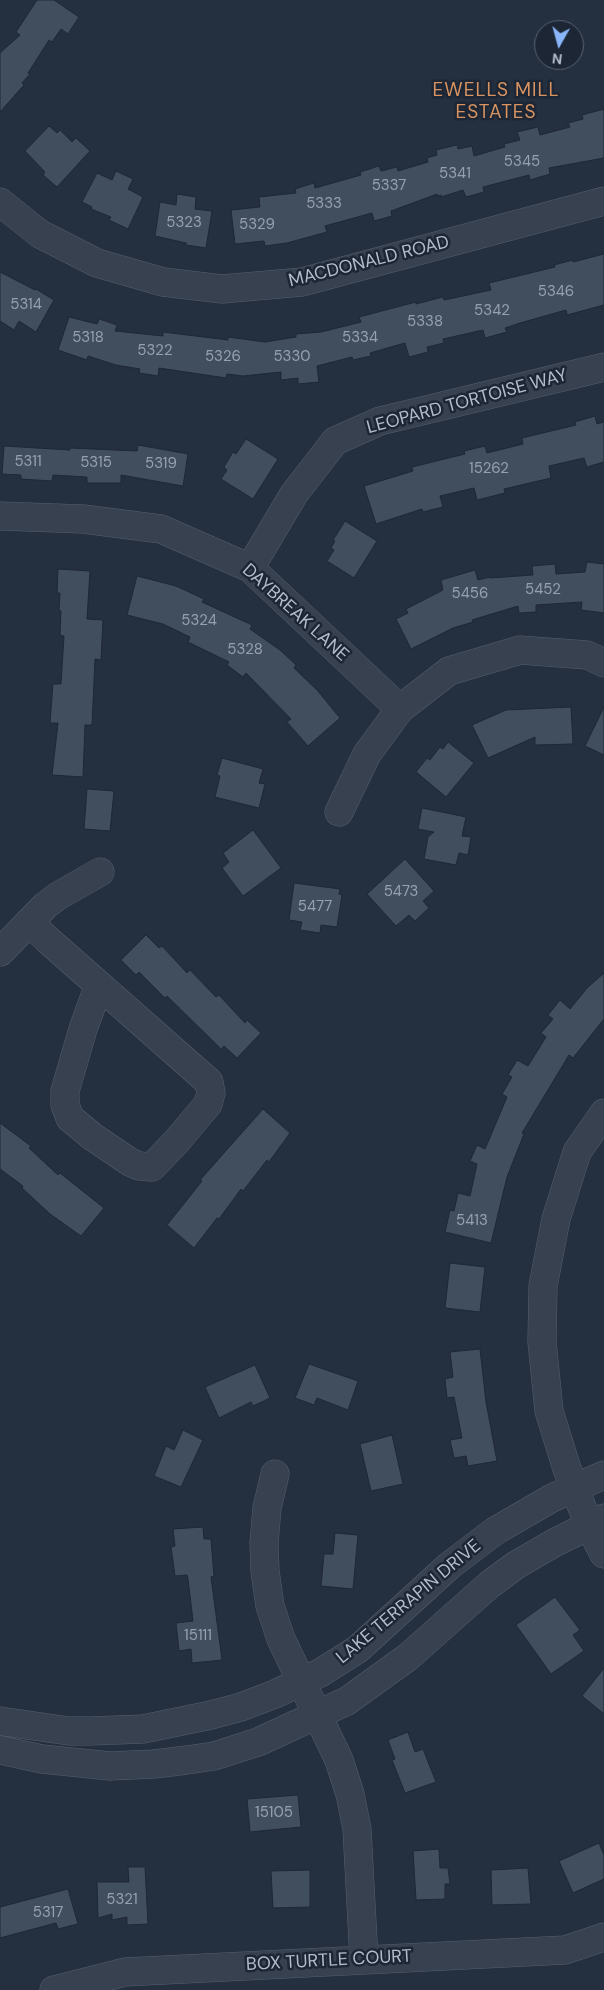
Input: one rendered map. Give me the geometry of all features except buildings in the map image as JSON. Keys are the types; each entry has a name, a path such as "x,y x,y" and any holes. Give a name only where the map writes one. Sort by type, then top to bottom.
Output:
{"street":[{"name":"MACDONALD ROAD","path":"0,202 40,234 98,264 163,282 222,289 302,282 604,201"},
{"name":"LEOPARD TORTOISE WAY","path":"250,568 294,494 335,441 380,421 604,367"},
{"name":"DAYBREAK LANE","path":"0,516 83,519 161,529 250,568 400,709"},
{"path":"339,812 367,754 400,709 449,671 520,650 587,656 604,663"},
{"path":"0,952 46,905 100,872"},
{"path":"29,922 209,1082 211,1093 208,1104 176,1142 152,1166 139,1166 130,1162 93,1137 70,1118 65,1105 65,1092 83,1029 99,985"},
{"path":"604,1113 577,1152 556,1219 543,1286 542,1342 549,1411 574,1488 597,1522 604,1554"},
{"path":"275,1474 267,1508 264,1543 265,1571 270,1606 281,1639 339,1760 350,1794 357,1829 364,1960"},
{"name":"LAKE TERRAPIN DRIVE","path":"0,1722 92,1732 144,1728 241,1707 301,1683 358,1648 449,1566 472,1548 517,1518 574,1488 604,1475"},
{"path":"0,1750 42,1759 85,1765 110,1766 154,1764 214,1756 265,1740 347,1701 387,1674 490,1585 516,1565 597,1522"},
{"name":"BOX TURTLE COURT","path":"54,1990 125,1972 565,1950 604,1937"}],"district":[{"name":"EWELLS MILL ESTATES","path":"496,102"}]}
